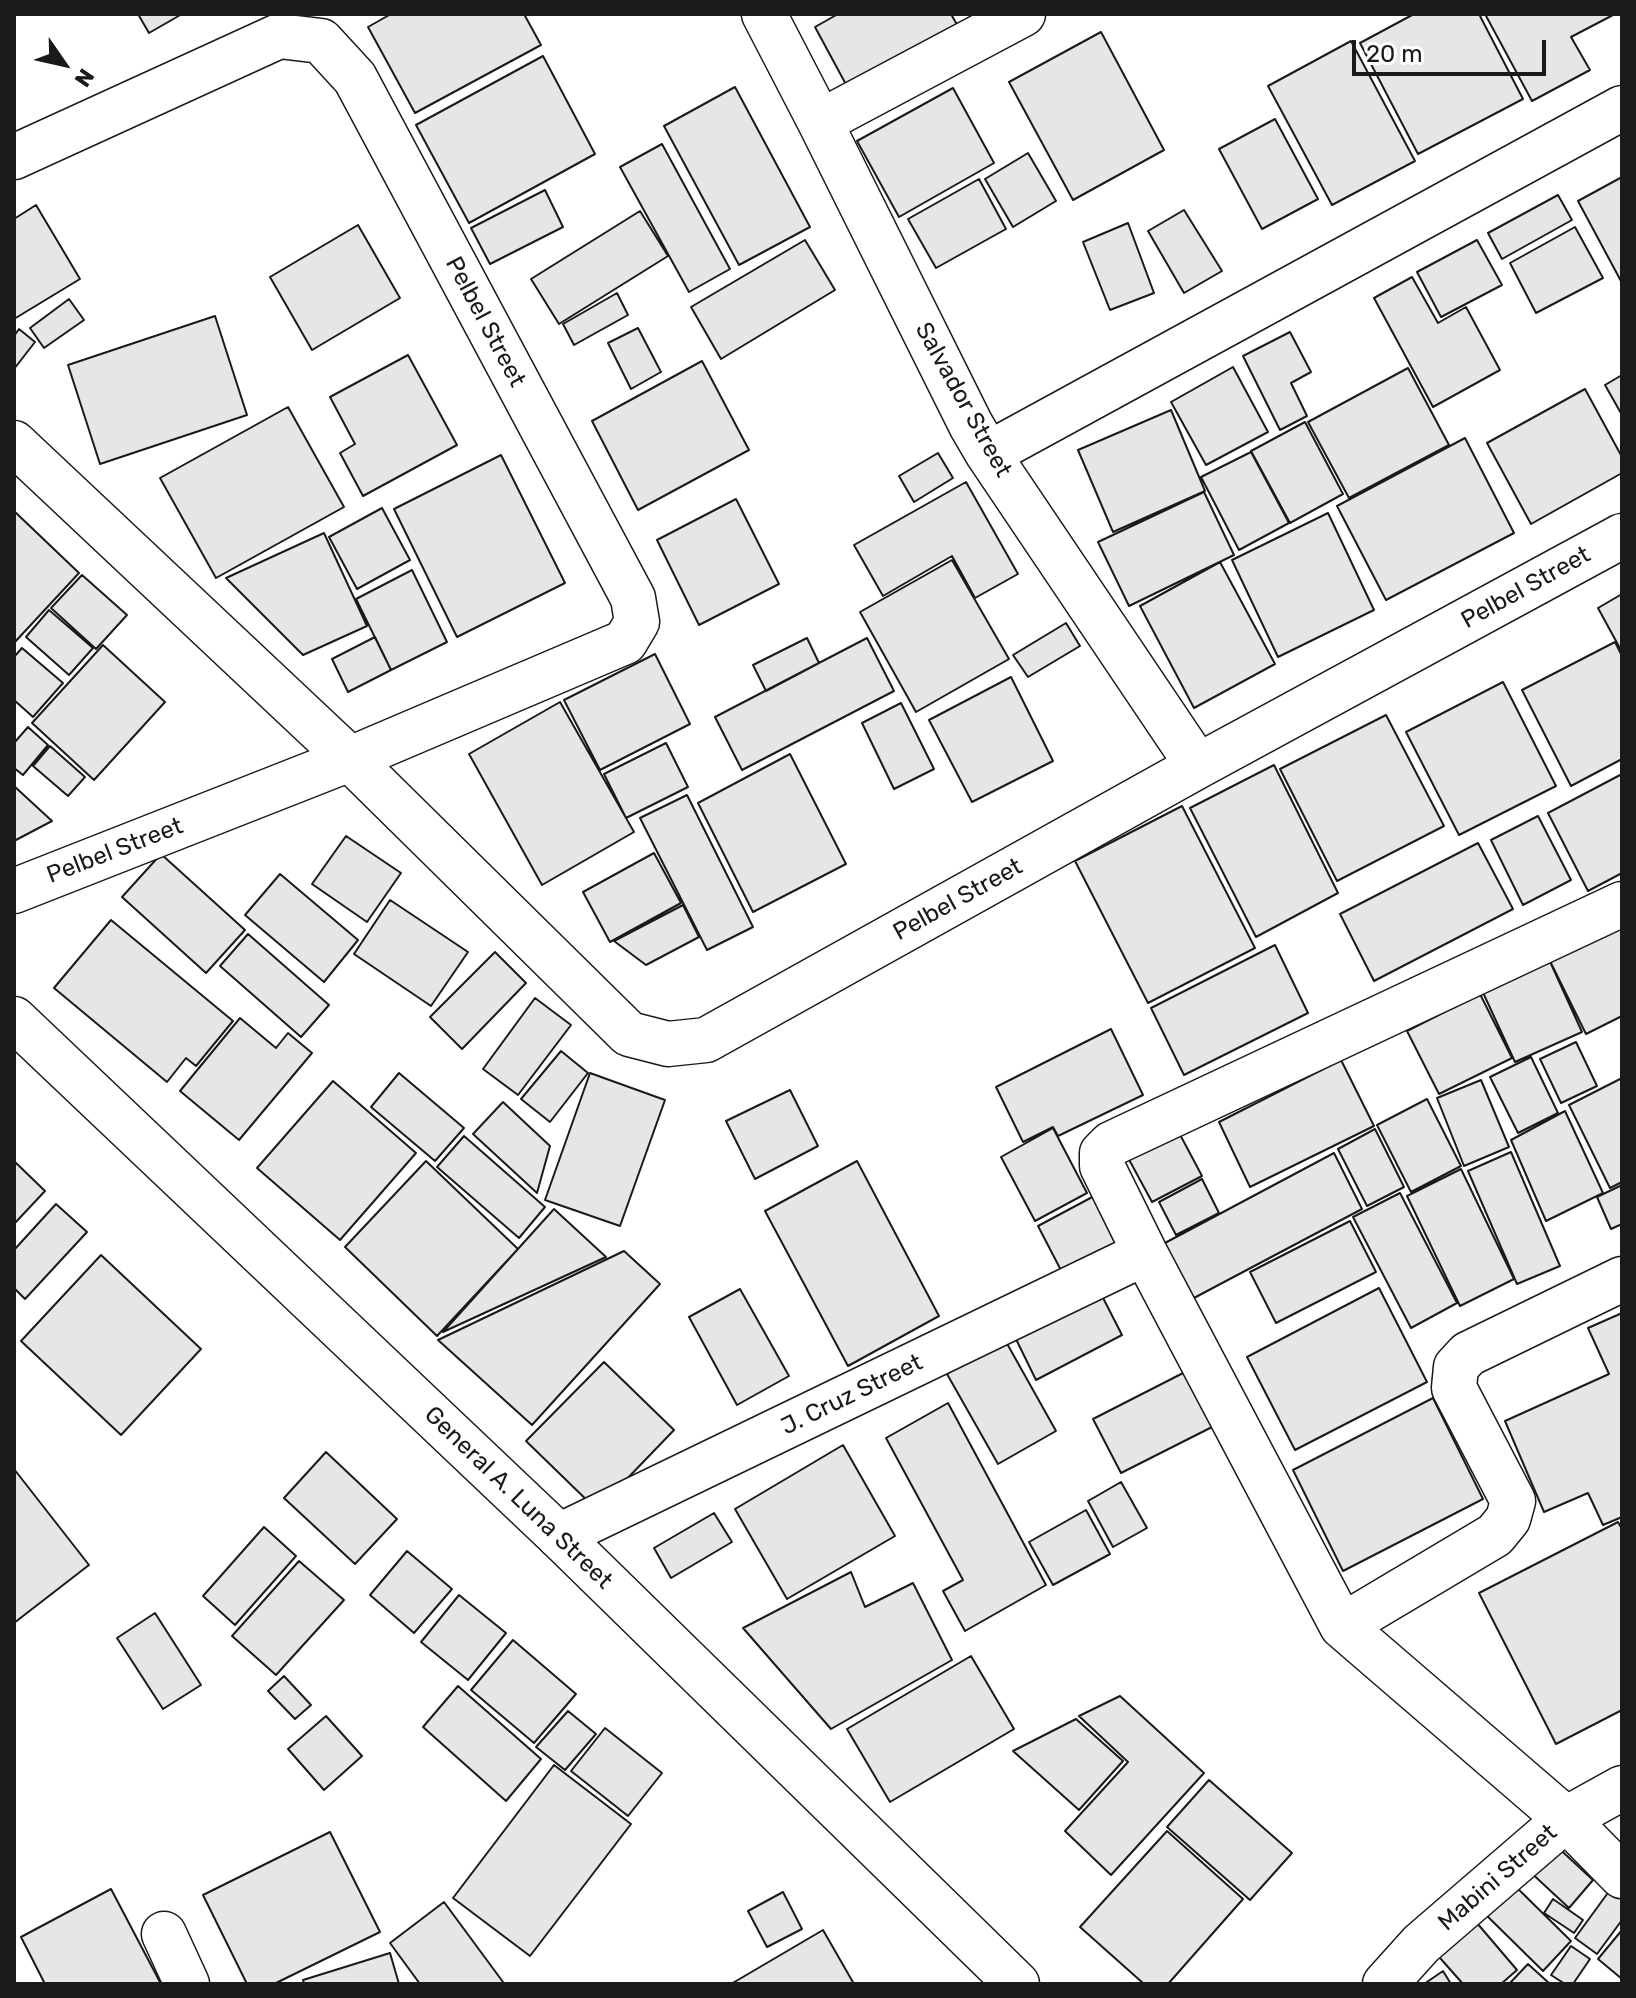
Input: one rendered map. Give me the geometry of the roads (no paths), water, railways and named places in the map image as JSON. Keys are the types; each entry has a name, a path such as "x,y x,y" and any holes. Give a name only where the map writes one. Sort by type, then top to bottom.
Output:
{"street":[{"name":"Salvador Street","path":"764,14 971,425 1198,766"},
{"path":"820,122 1023,14"},
{"name":"Pelbel Street","path":"14,157 279,36 321,41 355,78 633,598 637,622 625,642 350,759 14,891"},
{"path":"988,454 1622,108"},
{"name":"Pelbel Street","path":"14,443 350,759 629,1034 668,1044 706,1040 1198,766 1622,536"},
{"path":"1622,904 1111,1144 1102,1153 1102,1166 1145,1253 1342,1626 1566,1819 1622,1876"},
{"name":"General A. Luna Street","path":"14,1019 559,1536 1017,1984"},
{"name":"J. Cruz Street","path":"559,1536 1145,1253"},
{"path":"1342,1626 1495,1535 1508,1519 1513,1501 1454,1388 1456,1367 1468,1354 1622,1279"},
{"name":"Mabini Street","path":"1385,1984 1421,1944 1566,1819 1622,1788"},
{"path":"164,1934 187,1984"}]}
